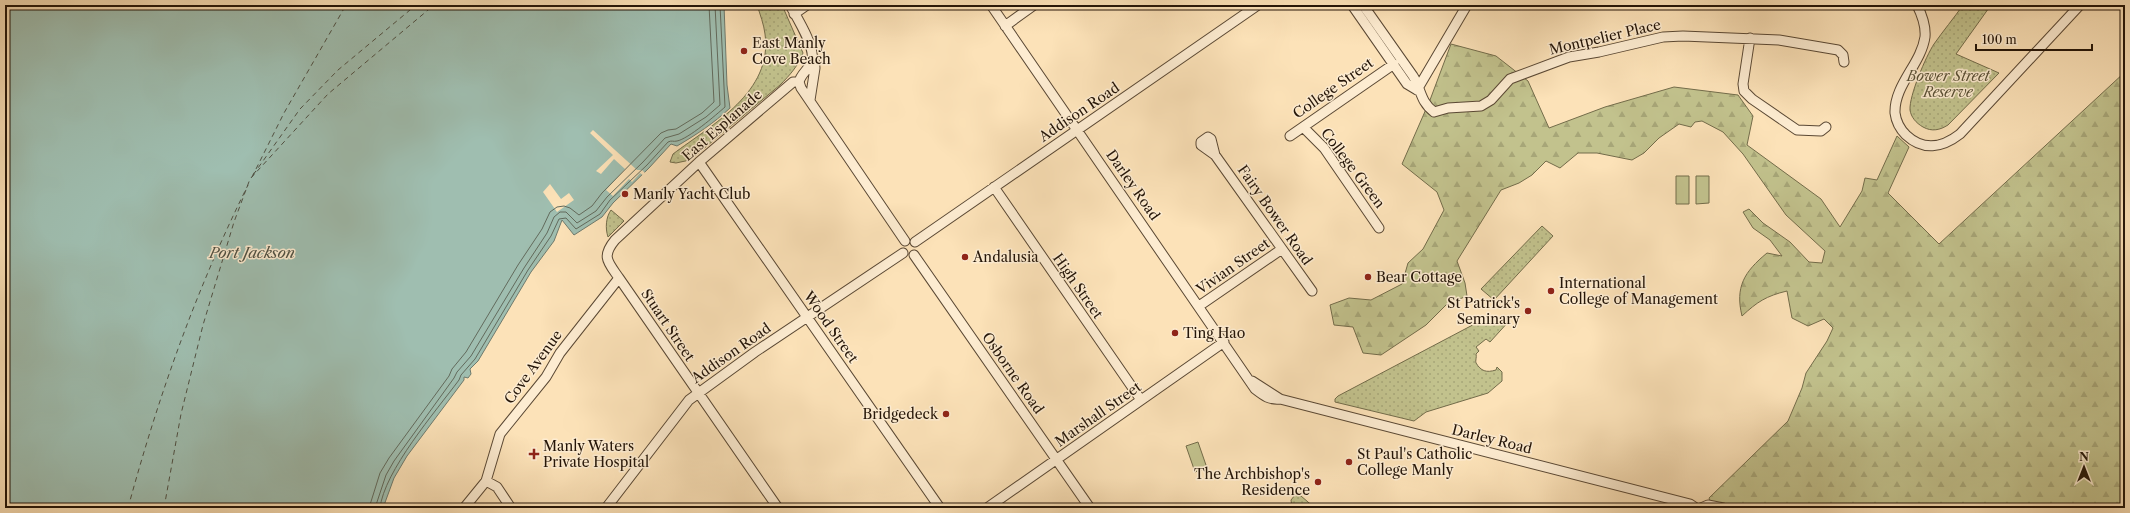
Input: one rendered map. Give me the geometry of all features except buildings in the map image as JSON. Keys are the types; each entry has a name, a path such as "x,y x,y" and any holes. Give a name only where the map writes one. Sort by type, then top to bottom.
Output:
{"street":[{"path":"790,5 812,52 815,68 810,100"},
{"path":"794,14 807,5"},
{"name":"Darley Road","path":"991,5 1252,382 1280,399 1690,504 1696,508"},
{"path":"1005,26 1034,5"},
{"name":"Addison Road","path":"910,241 994,187 1258,5"},
{"path":"1352,5 1407,84 1417,90"},
{"path":"1363,5 1416,81 1417,90"},
{"path":"1417,90 1467,5"},
{"path":"1917,5 1925,25 1925,36 1922,48 1897,100 1895,114 1902,131 1911,140 1924,146 1932,147 1951,141 1960,134 2080,5"},
{"name":"Montpelier Place","path":"1417,90 1434,112 1448,108 1481,106 1492,100 1510,79 1569,57 1599,52 1663,37 1684,36 1779,40 1838,50 1843,55 1844,62"},
{"path":"1750,38 1743,84 1744,91 1752,99 1797,130 1821,131 1826,126"},
{"name":"East Esplanade","path":"606,255 607,251 616,240 699,162 793,82 799,82 810,66 812,52"},
{"name":"College Street","path":"1290,136 1394,64"},
{"path":"799,82 801,88 910,241 917,248 914,254 907,256 903,253 902,246 910,241"},
{"name":"College Green","path":"1303,126 1324,148 1380,228"},
{"name":"Fairy Bower Road","path":"1215,155 1312,291"},
{"name":"Wood Street","path":"699,162 940,508"},
{"name":"High Street","path":"994,187 1141,400"},
{"name":"Vivian Street","path":"1199,306 1282,249"},
{"name":"Addison Road","path":"606,508 689,400 807,317 903,253"},
{"name":"Osborne Road","path":"914,254 1090,508"},
{"name":"Stuart Street","path":"606,255 609,264 778,508"},
{"name":"Cove Avenue","path":"486,481 500,434 546,377 560,353 619,278"},
{"name":"Marshall Street","path":"987,508 1224,342"},
{"path":"464,508 486,481 497,487 511,508"},
{"path":"1701,508 1708,505 1723,508"}],"green space":[{"path":"757,5 782,5 803,53 799,62 780,85 690,160 676,163 670,162 673,154 722,118 737,104 750,90 760,73 765,55 765,34"},
{"name":"Bower Street Reserve","path":"1963,5 1991,5 1956,54 1999,73 1948,125 1939,129 1930,130 1918,124 1911,115 1910,104 1912,95 1923,66 1937,39"},
{"path":"1451,44 1496,56 1528,81 1549,128 1605,107 1674,87 1738,95 1753,116 1747,145 1821,199 1840,227 1862,191 1865,178 1877,180 1897,136 1909,147 1888,193 1939,244 2125,72 2125,508 1713,508 1709,498 1788,421 1802,388 1806,373 1827,341 1833,328 1824,319 1808,326 1792,318 1787,291 1762,300 1742,316 1740,306 1741,288 1747,274 1752,267 1767,253 1782,256 1770,240 1753,228 1743,212 1749,209 1763,223 1790,242 1809,262 1822,263 1825,251 1786,215 1743,154 1723,132 1702,121 1695,122 1691,127 1679,124 1659,138 1644,153 1632,160 1597,153 1578,153 1560,168 1546,161 1532,175 1519,183 1501,190 1457,261 1465,283 1467,296 1447,304 1426,325 1381,355 1363,353 1353,327 1334,325 1330,305 1349,298 1371,300 1402,284 1408,263 1423,249 1444,210 1437,192 1402,164 1430,100"},
{"path":"1676,176 1689,176 1689,204 1676,204"},
{"path":"1696,176 1709,176 1709,203 1696,204"},
{"path":"611,210 624,221 608,237 606,223"},
{"path":"1542,226 1553,236 1494,300 1481,289"},
{"path":"1490,317 1502,317 1510,320 1490,342 1486,339 1476,347 1479,351 1476,354 1476,362 1480,368 1484,371 1489,371 1496,370 1497,367 1502,372 1502,381 1488,393 1426,412 1414,421 1335,402 1335,399 1338,396"},
{"path":"1198,442 1207,468 1195,472 1186,446"},
{"path":"1295,495 1301,496 1315,508 1292,508 1291,500"}],"water":[{"name":"Port Jackson","path":"5,5 724,5 727,85 730,108 711,124 684,142 677,146 671,144 613,203 602,217 574,235 562,220 554,241 531,272 478,361 470,369 471,374 468,378 464,377 464,380 407,456 394,478 383,508 5,508"}],"pier":[{"path":"593,130 637,170 642,170 646,174 644,176 640,173 632,182 629,179 613,196 606,190 625,169 614,159 601,174 596,171 613,155 590,133"},
{"path":"550,184 561,199 569,193 574,200 557,212 543,192"}],"ferry route":[{"path":"252,177 284,113 346,5"},
{"path":"253,175 300,109 338,70 416,5"},
{"path":"164,508 181,414 203,325 234,222 250,179 328,94 434,5"},
{"path":"128,508 153,424 180,343 195,303 229,224 248,185"}],"place":[{"name":"East Manly Cove Beach","path":"744,51"},
{"name":"Manly Yacht Club","path":"625,194"},
{"name":"Andalusia","path":"965,257"},
{"name":"Bear Cottage","path":"1368,277"},
{"name":"International College of Management","path":"1551,291"},
{"name":"St Patrick's Seminary","path":"1528,311"},
{"name":"Ting Hao","path":"1175,333"},
{"name":"Bridgedeck","path":"946,414"},
{"name":"Manly Waters Private Hospital","path":"534,454"},
{"name":"St Paul's Catholic College Manly","path":"1349,462"},
{"name":"The Archbishop's Residence","path":"1318,482"}]}
